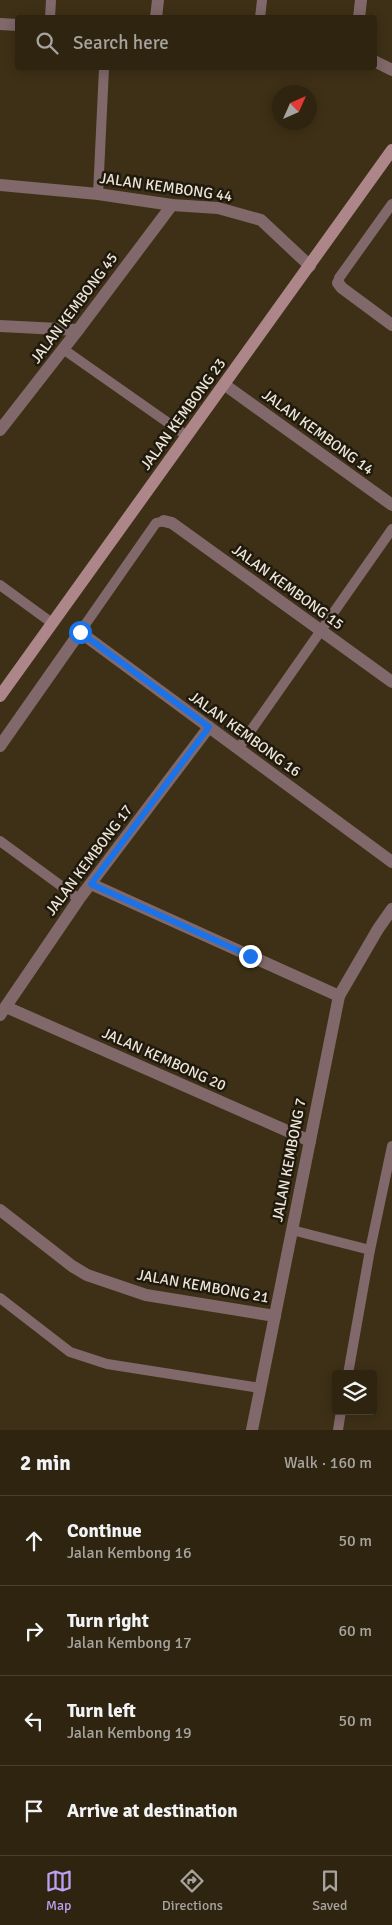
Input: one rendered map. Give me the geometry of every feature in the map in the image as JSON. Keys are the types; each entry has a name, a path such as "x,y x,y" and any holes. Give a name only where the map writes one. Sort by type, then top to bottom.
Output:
{"street":[{"path":"156,15 158,0"},
{"path":"359,15 360,0"},
{"path":"0,24 15,25"},
{"path":"377,62 392,70"},
{"name":"JALAN KEMBONG 23","path":"0,696 392,150"},
{"name":"JALAN KEMBONG 44","path":"0,185 98,194 172,205 218,208 261,220 310,266"},
{"name":"JALAN KEMBONG 45","path":"0,430 172,205"},
{"path":"338,283 392,325"},
{"path":"0,326 78,330"},
{"name":"JALAN KEMBONG 14","path":"224,385 392,504"},
{"name":"JALAN KEMBONG 15","path":"164,521 172,523 392,682"},
{"path":"0,746 80,632"},
{"name":"JALAN KEMBONG 16","path":"80,632 392,862"},
{"name":"JALAN KEMBONG 17","path":"3,1011 79,899 209,727"},
{"path":"91,884 339,996"},
{"name":"JALAN KEMBONG 7","path":"252,1430 339,996 378,929 392,909"},
{"name":"JALAN KEMBONG 20","path":"3,1011 310,1141"},
{"name":"JALAN KEMBONG 21","path":"0,1210 72,1266 87,1275 146,1295 275,1316"}],"lane":[{"path":"50,15 51,0"},
{"path":"260,15 262,0"},
{"path":"98,194 104,70"},
{"path":"338,283 339,278 392,204"},
{"path":"63,350 186,436"},
{"path":"80,632 156,524 164,521"},
{"path":"238,749 392,529"},
{"path":"0,586 52,623"},
{"path":"0,842 79,899"},
{"path":"349,1370 370,1250 392,1146"},
{"path":"292,1230 370,1250"},
{"path":"0,1298 70,1352 107,1364 260,1388"},
{"path":"338,1430 340,1415"}],"route":[{"path":"80,632 209,727 91,884 250,956"}]}
